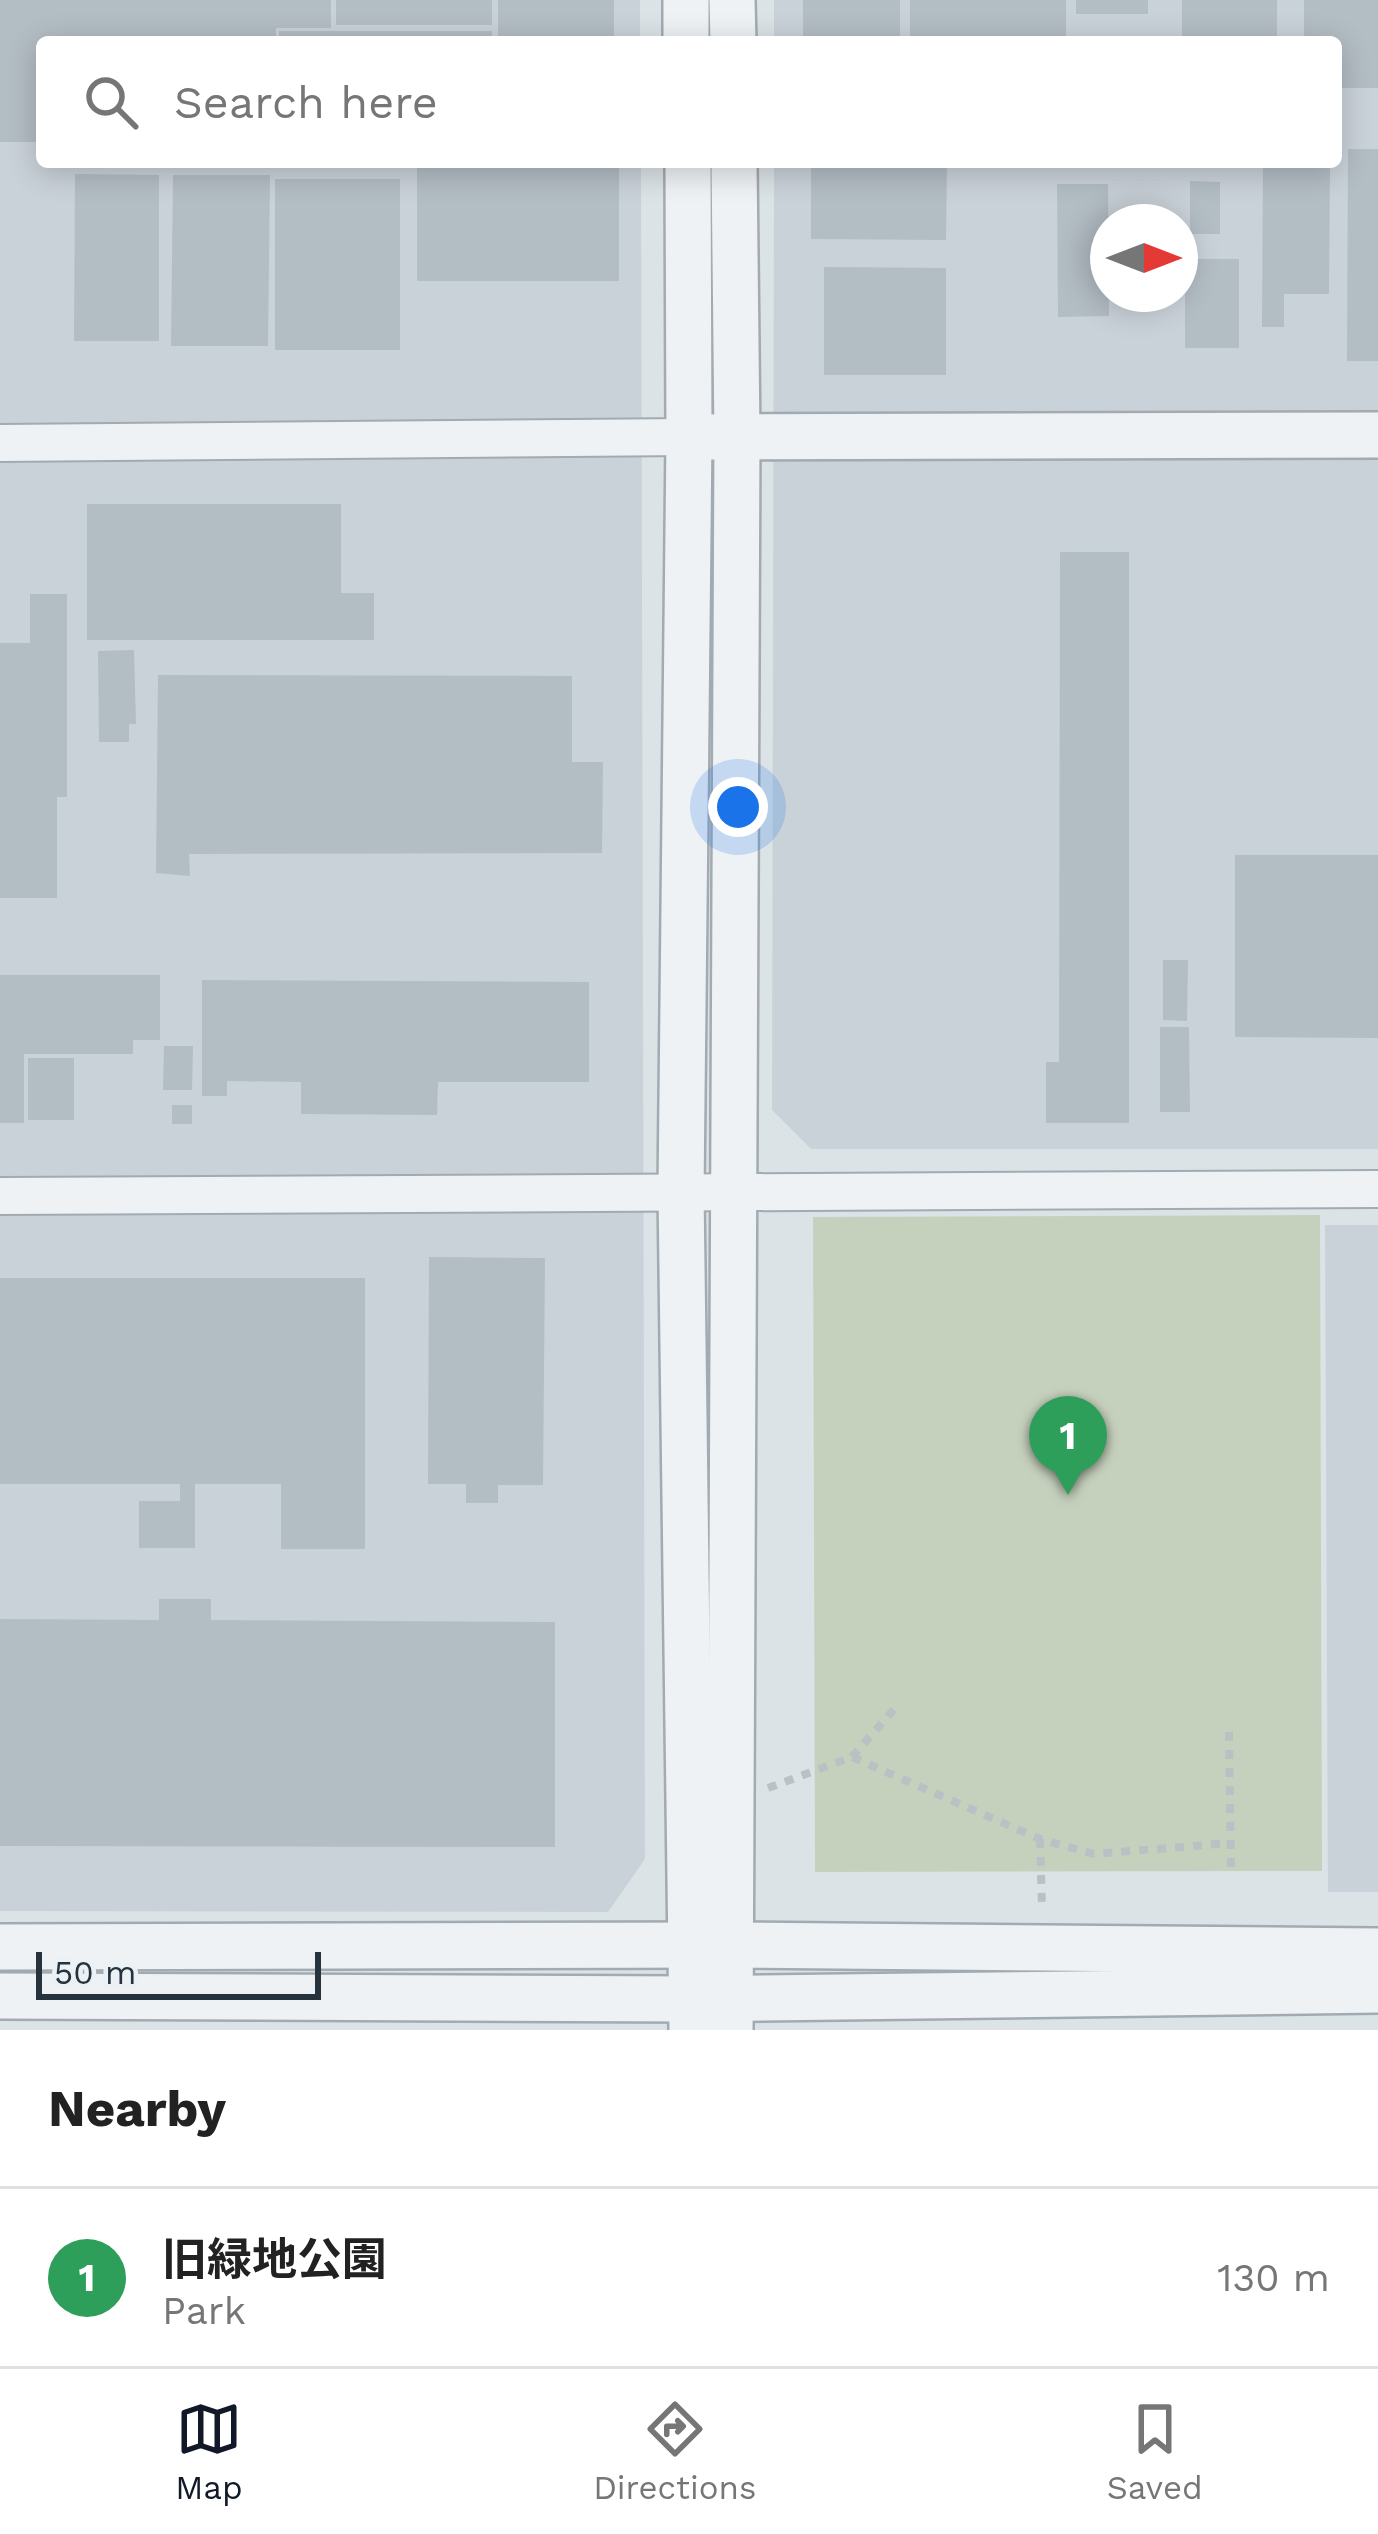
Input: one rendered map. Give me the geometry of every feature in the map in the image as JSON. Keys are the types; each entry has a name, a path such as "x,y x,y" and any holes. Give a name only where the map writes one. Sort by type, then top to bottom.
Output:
{"street":[{"path":"686,0 686,36"},
{"path":"732,0 733,36"},
{"path":"688,168 681,1192 711,2014"},
{"path":"710,1945 733,1193 734,168"},
{"path":"0,443 1378,435"},
{"path":"0,1196 1378,1190"},
{"path":"0,1948 710,1945 1378,1951"},
{"path":"0,1996 711,2014 1378,1990"}],"path":[{"path":"755,1792 852,1757 897,1706"},
{"path":"1229,1732 1231,1871"},
{"path":"852,1757 1040,1839 1094,1854 1230,1843"},
{"path":"1040,1839 1042,1918"}],"shaded area":[{"path":"0,0 640,0 640,36 36,36 36,168 641,168 645,1859 608,1912 0,1911"},
{"path":"774,0 1378,0 1378,1149 811,1149 772,1110 774,168 1342,168 1342,36 774,36"},
{"path":"1325,1225 1378,1225 1378,1892 1328,1892"}],"green space":[{"path":"1320,1215 1322,1871 815,1872 813,1217"}],"building":[{"path":"0,0 331,0 331,28 276,28 276,36 36,36 36,142 0,142"},
{"path":"336,0 492,0 492,25 336,25"},
{"path":"498,0 614,0 614,36 498,36"},
{"path":"803,0 900,0 900,36 803,36"},
{"path":"910,0 1066,0 1066,36 910,36"},
{"path":"1076,0 1148,0 1148,14 1076,14"},
{"path":"1182,0 1277,0 1277,36 1182,36"},
{"path":"1304,0 1378,0 1378,88 1342,88 1342,36 1304,36"},
{"path":"279,31 492,31 492,36 279,36"},
{"path":"1348,149 1378,149 1378,361 1347,361"},
{"path":"417,168 619,168 619,281 417,281"},
{"path":"811,168 947,168 946,240 811,239"},
{"path":"1263,168 1330,168 1329,294 1284,294 1284,327 1262,327"},
{"path":"75,174 159,175 159,341 74,341"},
{"path":"173,175 270,175 268,346 171,346"},
{"path":"275,179 400,179 400,350 275,350"},
{"path":"1190,181 1220,182 1220,234 1198,234 1198,204 1190,204"},
{"path":"1057,184 1108,184 1108,204 1090,204 1090,312 1109,312 1109,316 1058,317"},
{"path":"1198,259 1239,259 1239,348 1185,348 1185,312 1198,312"},
{"path":"824,267 946,268 946,375 824,375"},
{"path":"87,504 341,504 341,593 374,593 374,640 87,640"},
{"path":"1060,552 1129,552 1129,1123 1046,1123 1046,1062 1059,1062"},
{"path":"30,594 67,594 67,797 57,797 57,898 0,898 0,643 30,643"},
{"path":"134,650 136,724 129,724 129,742 99,742 98,651"},
{"path":"158,675 572,676 572,762 603,762 602,853 189,854 190,876 156,873"},
{"path":"1235,855 1378,855 1378,1038 1235,1037"},
{"path":"1163,960 1188,960 1187,1021 1163,1020"},
{"path":"0,975 160,975 160,1040 133,1040 133,1054 24,1054 24,1123 0,1123"},
{"path":"202,980 589,982 589,1082 438,1082 437,1115 301,1114 301,1082 227,1081 227,1096 202,1096"},
{"path":"1160,1027 1189,1027 1190,1112 1160,1112"},
{"path":"164,1046 193,1046 192,1090 163,1090"},
{"path":"28,1058 74,1058 74,1120 28,1120"},
{"path":"172,1105 192,1105 192,1124 172,1124"},
{"path":"429,1257 545,1258 543,1485 498,1485 498,1503 466,1503 466,1484 428,1484"},
{"path":"0,1278 365,1278 365,1549 281,1549 281,1484 195,1484 195,1548 139,1548 139,1501 180,1501 180,1484 0,1484"},
{"path":"159,1599 211,1599 211,1620 555,1622 555,1847 0,1846 0,1619 159,1620"}],"place":[{"name":"旧緑地公園","path":"1068,1495"}]}
